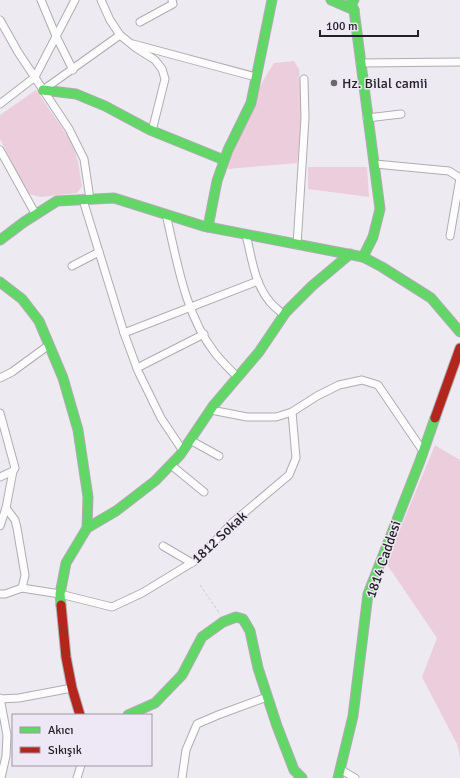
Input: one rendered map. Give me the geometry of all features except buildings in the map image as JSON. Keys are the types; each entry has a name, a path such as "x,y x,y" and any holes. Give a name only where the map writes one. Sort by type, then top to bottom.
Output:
{"street":[{"path":"41,0 56,36 73,70"},
{"path":"0,104 35,78 75,0"},
{"path":"101,0 110,20 120,35 129,43 155,60 164,73 165,78 152,131"},
{"path":"140,22 173,4 172,0"},
{"path":"208,227 217,181 224,160 251,103 272,0"},
{"path":"331,0 354,10"},
{"path":"354,0 351,3 354,10 380,208 373,237 363,257"},
{"path":"0,20 18,52 69,129 84,159 87,199 99,252 124,333 137,368 161,418 183,451"},
{"path":"43,90 120,35"},
{"path":"129,43 256,77"},
{"path":"360,63 460,62"},
{"path":"297,244 305,118 304,79"},
{"path":"43,90 76,94 105,106 152,131 224,160"},
{"path":"367,118 401,114"},
{"path":"0,150 36,215"},
{"path":"375,164 448,171 460,178 450,236"},
{"path":"0,240 57,201 114,198 208,227 363,257 382,267 431,298 460,332"},
{"path":"166,214 182,284 197,323 215,353 238,378"},
{"path":"246,235 258,281 270,302 284,315"},
{"path":"72,266 99,252"},
{"path":"80,714 72,688 66,656 60,594 66,563 87,528 122,506 155,481 171,465 183,451 211,410 259,352 284,315 312,286 350,254"},
{"path":"124,333 258,281"},
{"path":"0,282 22,299 39,321 63,378 78,430 88,497 87,528"},
{"path":"137,368 204,334"},
{"path":"0,378 12,372 49,344"},
{"name":"1814 Caddesi","path":"339,774 353,716 368,594 423,451 460,348"},
{"path":"211,410 247,417 276,417 292,412 339,385 362,380 378,385 423,451"},
{"name":"1812 Sokak","path":"22,588 60,594 112,607 142,593 192,563 198,559 232,523 289,475 296,458 292,412"},
{"path":"0,413 15,468 6,508 0,526"},
{"path":"190,440 219,456"},
{"path":"171,465 204,492"},
{"path":"0,477 13,472"},
{"path":"0,588 3,594 22,588 25,575 15,520 6,508"},
{"path":"163,546 192,563"},
{"path":"130,714 155,703 182,675 202,637 226,621 236,617 243,619 250,631 258,668 277,726 294,770 302,778"},
{"path":"1,778 10,735 0,699 19,698 72,688"},
{"path":"182,778 186,750 197,724 268,697"},
{"path":"77,778 80,766"},
{"path":"339,774 355,778"}],"path":[{"path":"200,585 226,621"}],"shaded area":[{"path":"294,61 299,69 303,117 297,163 228,169 241,128 253,101 274,63"},
{"path":"36,90 73,144 82,186 77,193 41,197 28,194 0,139 0,115"},
{"path":"308,167 367,167 369,197 308,189"},
{"path":"435,445 460,460 460,757 457,744 422,677 437,638 386,563"}],"traffic: fast":[{"path":"208,227 217,181 228,150 251,103 272,0"},
{"path":"331,0 354,10"},
{"path":"354,0 351,3 354,10 380,209 373,237 363,257"},
{"path":"43,90 76,94 105,106 150,130 224,160"},
{"path":"0,240 24,222 57,201 114,198 203,226 363,257 382,267 431,298 460,332"},
{"path":"87,528 116,511 155,481 180,455 213,406 259,352 286,312 312,286 350,254"},
{"path":"0,282 22,299 39,321 63,378 78,430 88,497 87,528 66,563 60,594 61,605"},
{"path":"338,778 353,716 368,594 420,461 435,418"},
{"path":"130,714 155,703 182,675 202,637 223,622 236,617 243,619 250,631 258,668 277,726 294,770 302,778"}],"traffic: jam":[{"path":"435,418 460,348"},
{"path":"61,605 66,657 72,688 80,714"}],"place":[{"name":"Hz. Bilal camii","path":"334,83"}]}
